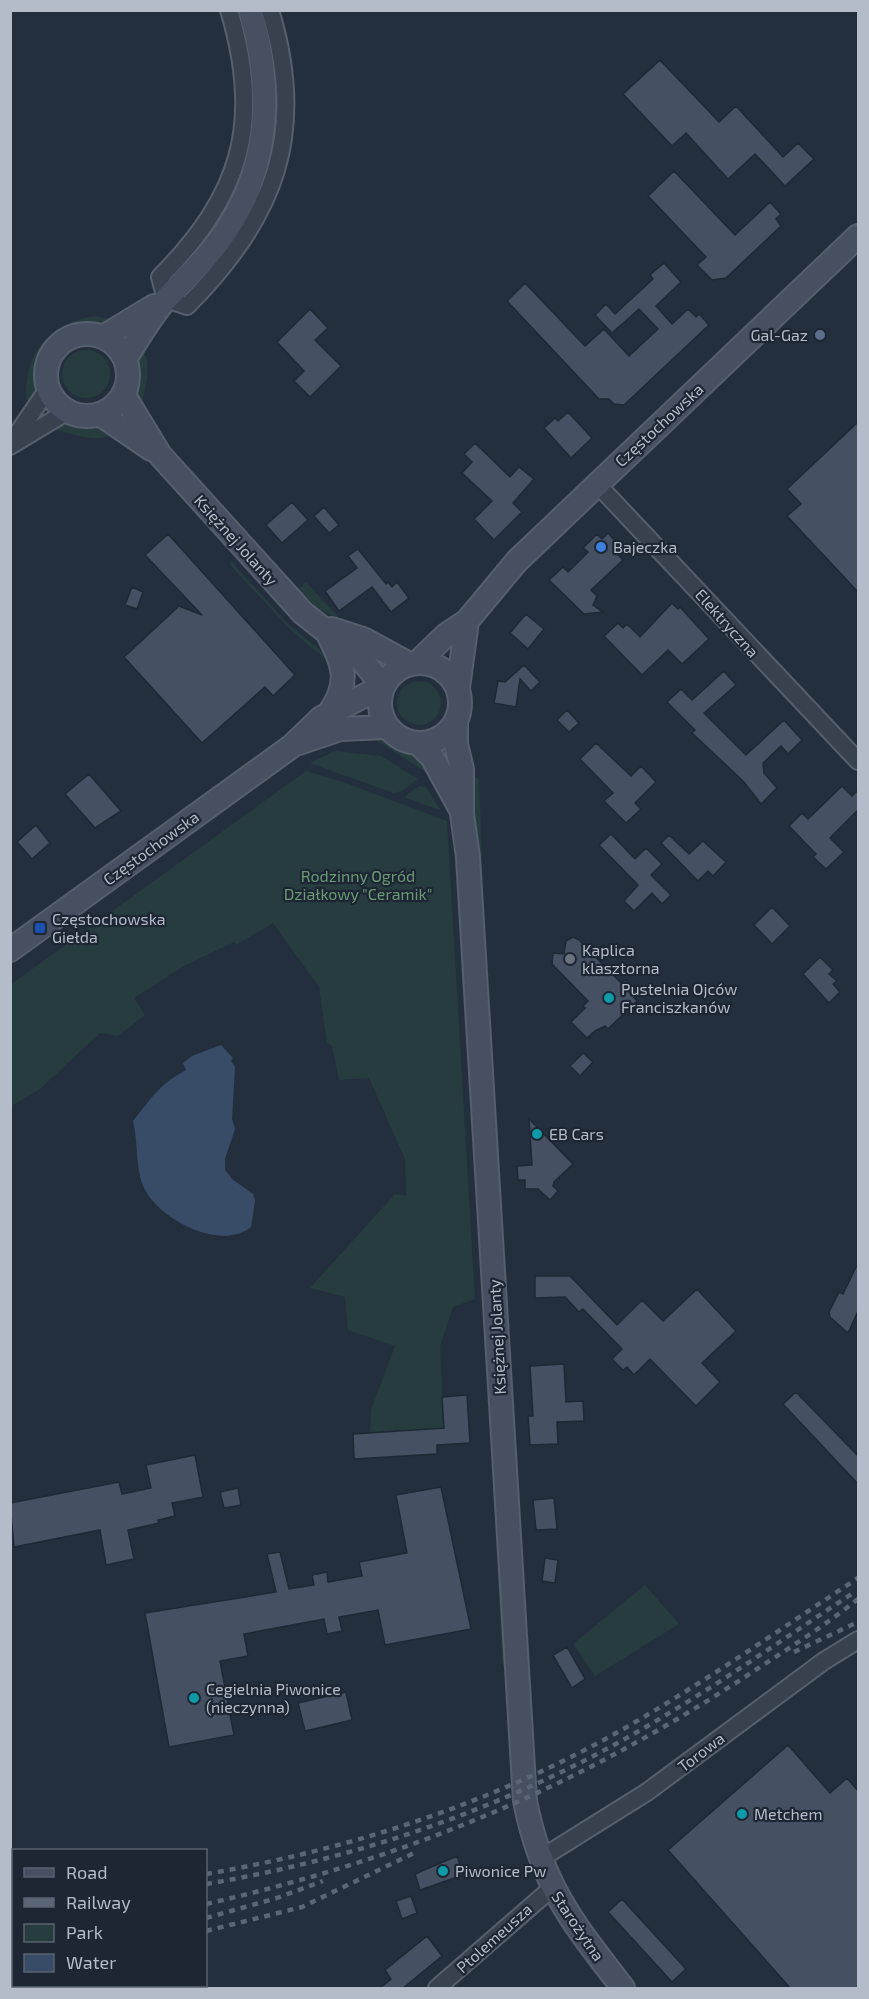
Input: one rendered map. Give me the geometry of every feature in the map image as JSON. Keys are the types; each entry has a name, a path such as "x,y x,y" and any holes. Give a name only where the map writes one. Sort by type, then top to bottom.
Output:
{"street":[{"path":"166,299 160,278 212,216 227,188 239,151 245,93 240,51 229,10"},
{"path":"125,359 166,299 220,240 241,206 256,168 264,130 266,90 260,50 250,10"},
{"path":"104,337 166,299 188,306 214,280 255,224 271,188 281,150 286,110 284,66 270,10"},
{"name":"Częstochowska","path":"413,663 446,635 467,621 516,561 858,236"},
{"path":"86,333 104,337 116,346 125,359 128,376 123,394 113,406 100,414 84,416 68,411 56,402 48,389 47,363 62,342 86,333"},
{"path":"10,445 48,389"},
{"name":"Księżnej Jolanty","path":"123,394 160,456"},
{"path":"10,445 68,411"},
{"name":"Księżnej Jolanty","path":"100,414 160,456 322,629 361,659 383,686"},
{"name":"Elektryczna","path":"597,484 858,761"},
{"path":"458,688 453,680 437,666 413,663 391,675 383,686 380,707 387,727 401,739 418,744 428,743 445,736 456,722 460,711 458,688 467,621"},
{"path":"322,629 338,654 344,684 330,712"},
{"name":"Księżnej Jolanty","path":"322,629 363,639 413,663"},
{"name":"Częstochowska","path":"10,950 292,746 330,712 383,686"},
{"name":"Księżnej Jolanty","path":"456,722 456,744 462,770 462,814 469,869 523,1779 531,1830 540,1859"},
{"name":"Częstochowska","path":"292,746 340,729 387,727"},
{"name":"Księżnej Jolanty","path":"418,744 444,777 462,814"},
{"name":"Torowa","path":"540,1859 640,1796 824,1661 858,1640"},
{"name":"Starożytna","path":"540,1859 552,1888 576,1927 623,1989"},
{"name":"Ptolemeusza","path":"437,1989 552,1888"}],"green space":[{"path":"94,316 117,320 100,326 72,327 49,340 44,349 34,392 29,403 27,380 34,355 41,345 59,329"},
{"path":"141,347 145,353 148,368 140,408 132,395 135,364"},
{"path":"81,350 91,350 103,357 110,369 110,379 103,391 91,398 81,398 66,387 62,379 62,369 73,354"},
{"path":"63,422 98,424 113,433 100,438 92,438 52,428"},
{"path":"230,560 288,624 330,658 329,662 294,633 230,565"},
{"path":"306,582 342,621 317,608 299,589"},
{"path":"419,681 428,682 435,687 440,694 440,712 435,719 428,724 419,725 410,724 403,719 398,712 397,703 398,694 403,687 410,682"},
{"path":"386,735 421,757 430,775 373,738"},
{"path":"335,751 381,756 418,779 402,791 393,793 310,763"},
{"name":"Rodzinny Ogród Działkowy \"Ceramik\"","path":"306,771 346,783 447,821 475,1299 453,1307 440,1346 444,1428 370,1433 371,1410 395,1346 348,1330 345,1297 310,1288 395,1194 406,1196 405,1159 369,1078 339,1080 332,1046 327,1043 319,987 273,923 236,945 234,942 184,966 134,998 145,1015 118,1036 100,1033 40,1089 11,1106 10,985"},
{"path":"477,777 479,780 482,857 477,852 473,778"},
{"path":"419,786 426,787 440,810 406,798 405,796"},
{"path":"441,790 450,815 439,794"},
{"path":"452,821 456,834 470,1043 466,1048 453,829"},
{"path":"494,1499 496,1502 508,1681 502,1661"},
{"path":"645,1585 679,1624 595,1676 573,1644"}],"water":[{"path":"221,1045 233,1058 231,1061 235,1067 232,1119 235,1129 225,1159 225,1170 232,1179 253,1194 255,1201 251,1227 239,1234 224,1236 194,1230 179,1222 166,1214 147,1193 138,1167 133,1121 162,1087 186,1070 183,1063 192,1056"}],"building":[{"path":"660,60 719,122 736,106 783,157 798,143 814,159 785,186 755,154 728,179 686,133 672,146 623,94"},
{"path":"674,171 735,235 770,202 781,214 776,219 781,226 726,278 712,280 697,265 706,257 648,196"},
{"path":"664,263 681,282 656,306 672,324 688,309 696,317 699,314 709,325 624,405 614,404 609,399 599,399 507,301 525,283 585,346 604,329 629,356 658,329 639,309 612,333 595,315 606,304 615,314 653,279 650,275"},
{"path":"310,309 328,328 315,340 341,366 310,397 294,381 304,371 277,342"},
{"path":"568,412 592,438 571,458 544,428 555,418 558,421"},
{"path":"858,422 858,592 787,516 801,504 787,489"},
{"path":"475,443 510,477 519,467 534,479 513,503 522,512 494,540 474,519 492,501 462,473 472,462 464,454"},
{"path":"292,502 308,520 282,543 266,525"},
{"path":"324,507 339,525 329,533 314,516"},
{"path":"608,533 619,545 614,550 623,560 591,590 597,596 593,605 603,612 584,614 549,580 563,567 568,572 588,552 583,548 597,534 602,539"},
{"path":"168,534 295,675 273,696 265,687 202,743 124,657 179,606 202,615 145,555"},
{"path":"358,549 386,584 388,582 392,587 397,582 409,598 391,612 372,587 339,611 325,591 357,568 348,556"},
{"path":"132,587 143,592 137,609 125,605"},
{"path":"672,603 678,609 680,607 709,639 682,664 668,650 642,675 604,636 618,623 623,628 627,624 640,637"},
{"path":"526,614 544,629 528,649 510,633"},
{"path":"524,665 540,682 531,691 520,679 516,707 494,703 498,681 505,682"},
{"path":"724,671 736,685 704,713 746,755 784,720 802,740 788,754 781,746 763,763 764,773 777,788 761,804 744,782 692,733 695,730 667,702 681,689 692,700"},
{"path":"567,710 579,723 569,732 557,720"},
{"path":"596,743 631,776 641,766 656,782 635,803 641,809 626,823 604,801 613,793 580,759"},
{"path":"89,774 121,811 95,828 65,794"},
{"path":"842,786 852,796 858,790 858,810 830,838 844,852 826,869 813,857 816,854 789,826 802,813 808,819"},
{"path":"36,825 50,843 32,859 17,842"},
{"path":"611,834 635,859 646,848 662,864 651,875 671,895 662,904 652,893 634,911 624,901 638,885 599,845"},
{"path":"669,835 689,854 703,841 726,862 713,876 708,871 698,881 661,843"},
{"path":"772,907 790,926 772,944 754,925"},
{"name":"Pustelnia Ojców Franciszkanów","path":"573,937 579,940 620,982 627,980 629,992 637,1001 608,1029 605,1026 587,1038 571,1022 585,1008 583,1006 588,1001 552,964 553,953 564,954 566,941"},
{"path":"820,957 833,970 829,974 837,981 833,984 840,992 829,1003 803,974"},
{"path":"583,1053 593,1062 580,1076 570,1066"},
{"path":"529,1119 573,1164 554,1182 553,1186 558,1191 550,1200 538,1189 525,1189 525,1180 518,1180 517,1166 532,1165"},
{"path":"858,1263 858,1311 848,1333 830,1317 829,1312 839,1292 843,1294"},
{"path":"535,1276 570,1276 617,1325 642,1300 663,1321 697,1289 736,1331 702,1363 720,1382 696,1406 650,1359 634,1375 627,1367 623,1370 612,1359 622,1349 583,1309 579,1312 565,1297 535,1298"},
{"path":"564,1364 566,1402 583,1401 584,1421 557,1422 558,1444 530,1445 528,1416 533,1416 530,1366"},
{"path":"796,1392 858,1456 858,1484 783,1404"},
{"path":"467,1395 470,1443 437,1445 437,1454 354,1459 353,1434 444,1428 442,1397"},
{"path":"195,1455 203,1497 172,1503 175,1516 158,1520 159,1523 128,1530 134,1559 106,1565 100,1530 14,1547 10,1503 119,1482 122,1494 151,1488 146,1465"},
{"path":"441,1487 471,1629 385,1645 378,1610 339,1617 342,1631 327,1634 324,1619 244,1634 248,1656 220,1661 234,1735 169,1747 145,1613 276,1592 267,1554 280,1552 289,1589 314,1585 312,1575 327,1572 328,1582 362,1576 359,1562 407,1553 396,1495"},
{"path":"238,1488 241,1505 224,1508 220,1492"},
{"path":"554,1498 557,1529 536,1530 533,1500"},
{"path":"545,1558 558,1560 555,1583 542,1581"},
{"path":"567,1647 585,1679 572,1688 553,1655"},
{"path":"346,1692 352,1720 305,1731 298,1703"},
{"path":"788,1745 830,1793 847,1778 858,1791 858,1989 791,1989 668,1850"},
{"name":"Piwonice Pw","path":"457,1856 463,1875 420,1890 415,1874"},
{"path":"411,1896 417,1913 402,1919 396,1901"},
{"path":"622,1899 686,1969 672,1982 608,1912"},
{"path":"427,1936 442,1956 402,1989 379,1989 391,1979 385,1970"}],"railway":[{"path":"207,1874 310,1852 413,1822 513,1784 562,1762 673,1700 858,1578"},
{"path":"207,1884 311,1862 415,1832 465,1814 564,1771 674,1710 853,1593"},
{"path":"207,1904 353,1864 423,1840 557,1783 623,1750 688,1712 807,1636 858,1599"},
{"path":"794,1652 858,1622"},
{"path":"207,1931 302,1907 414,1853"},
{"path":"207,1918 277,1898 323,1881"}],"place":[{"name":"Gal-Gaz","path":"820,335"},
{"name":"Bajeczka","path":"601,547"},
{"name":"Częstochowska Giełda","path":"40,928"},
{"name":"Kaplica klasztorna","path":"570,959"},
{"name":"Pustelnia Ojców Franciszkanów","path":"609,998"},
{"name":"EB Cars","path":"537,1134"},
{"name":"Cegielnia Piwonice (nieczynna)","path":"194,1698"},
{"name":"Metchem","path":"742,1814"},
{"name":"Piwonice Pw","path":"443,1871"}]}
